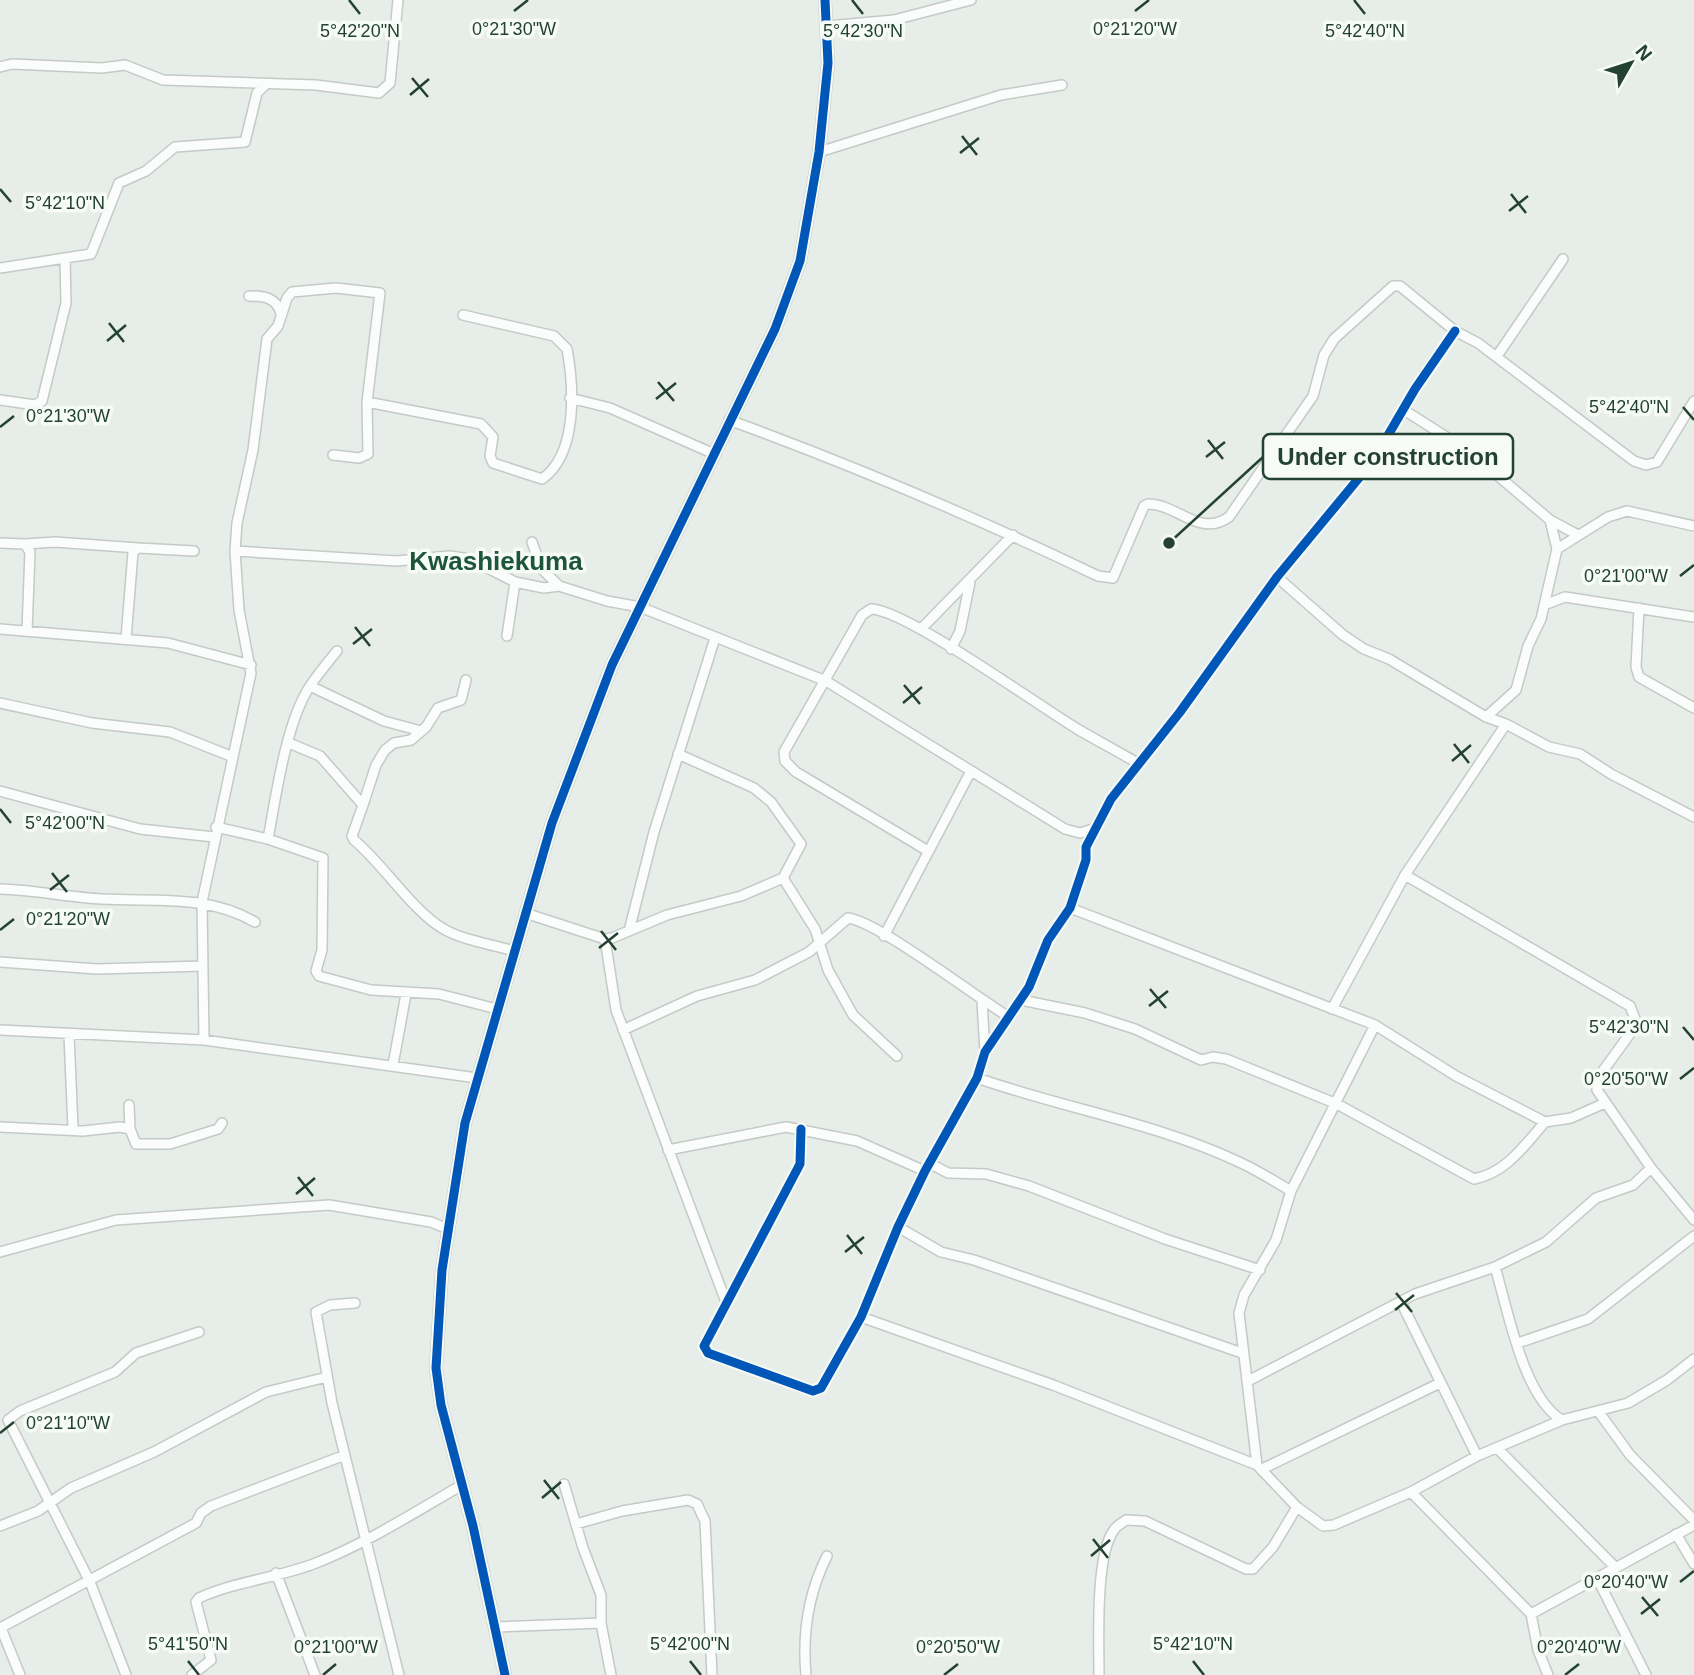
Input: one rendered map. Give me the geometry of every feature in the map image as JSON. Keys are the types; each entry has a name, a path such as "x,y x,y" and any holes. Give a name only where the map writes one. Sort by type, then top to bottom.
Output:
{"street":[{"path":"0,67 12,64 102,68 125,65 163,80 385,90 390,83 398,0"},
{"path":"505,1675 441,1405 436,1368 447,1228 465,1124 496,1009 552,823 612,665 712,453 775,329 800,261 819,152 828,63 825,0"},
{"path":"828,26 894,20 971,0"},
{"path":"0,268 91,254 119,183 146,172 176,147 245,142 257,93 266,84"},
{"path":"819,152 1001,95 1062,85"},
{"path":"0,400 35,405 42,401 66,303 65,258"},
{"path":"1497,356 1563,259"},
{"path":"729,420 840,460 1013,535 1098,576 1113,578 1144,506 1148,504 1203,525 1220,523 1229,517 1313,396 1324,355 1334,339 1393,286 1400,286 1455,331 1497,356 1616,447 1646,465 1657,462 1694,401"},
{"path":"204,1040 202,902 215,832 244,713 251,664 239,610 235,551 237,523 253,450 267,339 278,326 287,298 292,292 336,288 380,292 367,402 368,454 359,458 333,455"},
{"path":"249,296 266,296 281,309 282,315"},
{"path":"367,402 481,424 493,437 490,456 493,463 542,479 566,446 570,398 567,349 558,339 463,315"},
{"path":"801,1129 800,1164 704,1346 705,1350 813,1391 821,1388 861,1317 898,1227 927,1167 977,1078 985,1052 1021,1000 1048,940 1070,908 1086,860 1086,847 1111,799 1277,577 1373,461 1455,331"},
{"path":"570,398 610,408 712,453"},
{"path":"1404,410 1478,458 1550,520 1577,535"},
{"path":"1557,549 1608,517 1627,510 1694,526"},
{"path":"1486,717 1516,690 1545,605 1557,549 1550,520"},
{"path":"921,629 971,581 987,559 1013,535"},
{"path":"0,544 55,542 194,551"},
{"path":"532,542 541,568 559,586"},
{"path":"25,544 30,552 26,631"},
{"path":"126,639 133,552 138,548"},
{"path":"235,551 397,561 449,556 470,559 515,582 544,588 559,586 607,601 640,607 826,681 1065,829 1086,847"},
{"path":"1277,577 1343,635 1486,717 1506,724 1549,747 1580,754 1611,774 1694,817"},
{"path":"951,649 960,631 971,581"},
{"path":"507,636 515,582"},
{"path":"1545,605 1565,597 1694,617"},
{"path":"1639,608 1636,667 1639,677 1694,708"},
{"path":"928,851 789,766 784,752 862,615 871,609 884,611 921,629 1139,764"},
{"path":"0,629 181,646 251,664"},
{"path":"629,931 678,754 715,638"},
{"path":"268,839 289,743 310,686 337,651"},
{"path":"466,680 461,700 438,708 411,740 394,743 385,750 376,765 352,836 377,859 430,921 444,930 514,951"},
{"path":"310,686 384,721 421,731"},
{"path":"0,704 92,723 170,732 233,757"},
{"path":"1332,1009 1405,875 1506,724"},
{"path":"289,743 320,756 363,806"},
{"path":"525,913 605,939 667,915 741,896 783,878 801,844 771,802 754,788 678,754"},
{"path":"884,936 971,771"},
{"path":"0,791 140,829 215,832 268,839 323,858 322,950 316,971 319,976 370,990 405,995 439,994 496,1009"},
{"path":"1065,829 1080,833 1094,829"},
{"path":"1405,875 1630,1006 1637,1024 1597,1082 1597,1090 1650,1168 1694,1220"},
{"path":"783,878 821,942 828,970 853,1016 897,1056"},
{"path":"0,889 104,899 202,902 234,910 255,922"},
{"path":"1070,908 1375,1025 1456,1076 1545,1122 1571,1118 1605,1104"},
{"path":"623,1030 696,996 749,983 804,955 848,918 861,922 884,936 1009,1017"},
{"path":"605,939 614,1002 623,1030 726,1303"},
{"path":"0,962 97,969 203,966"},
{"path":"393,1065 405,995"},
{"path":"1021,1000 1085,1013 1135,1029 1201,1060 1213,1056 1226,1059 1337,1104 1474,1179 1490,1176 1510,1162 1545,1122"},
{"path":"982,1002 985,1052"},
{"path":"1259,1467 1242,1353 1239,1313 1244,1295 1276,1240 1291,1191 1375,1025"},
{"path":"0,1030 204,1040 477,1078"},
{"path":"69,1035 73,1128"},
{"path":"977,1078 1018,1093 1097,1113 1213,1151 1240,1162 1291,1191"},
{"path":"129,1105 130,1129 136,1143 170,1144 218,1129 222,1123"},
{"path":"0,1127 73,1128 83,1131 120,1127 130,1129"},
{"path":"668,1150 776,1128 801,1129 857,1141 948,1173 986,1174 1029,1186 1165,1239 1260,1270"},
{"path":"1248,1381 1429,1288 1495,1267 1546,1242 1596,1198 1633,1185 1650,1168"},
{"path":"0,1252 116,1220 328,1205 431,1222 447,1228"},
{"path":"898,1227 941,1252 974,1260 1242,1353"},
{"path":"1518,1343 1568,1328 1596,1314 1694,1236"},
{"path":"1495,1267 1518,1343 1543,1405 1562,1420"},
{"path":"1401,1302 1477,1456"},
{"path":"355,1303 330,1305 316,1312 327,1377 399,1675"},
{"path":"861,1317 1053,1385 1259,1467 1297,1507 1324,1526 1334,1525 1411,1492 1477,1456 1498,1450 1562,1420 1628,1404 1668,1380 1694,1359"},
{"path":"127,1675 90,1582 4,1422 20,1412 115,1372 136,1353 199,1332"},
{"path":"0,1526 48,1504 71,1488 154,1452 265,1392 327,1377"},
{"path":"1259,1467 1440,1383"},
{"path":"1531,1614 1694,1522 1630,1455 1598,1412"},
{"path":"1498,1450 1615,1567"},
{"path":"20,1675 0,1628 196,1523 211,1506 345,1455"},
{"path":"564,1484 601,1595 600,1623 611,1675"},
{"path":"192,1675 211,1660 196,1602 199,1598 275,1573 314,1564 368,1539 462,1485"},
{"path":"1411,1492 1531,1614 1538,1650 1548,1675"},
{"path":"576,1524 622,1511 688,1500 697,1504 705,1521 712,1675"},
{"path":"1099,1675 1100,1595 1106,1546 1114,1529 1126,1520 1145,1521 1246,1569 1253,1569 1273,1547 1297,1507"},
{"path":"1676,1534 1694,1563"},
{"path":"806,1675 805,1625 810,1595 827,1556"},
{"path":"275,1573 315,1675"},
{"path":"1597,1578 1646,1675"},
{"path":"494,1627 600,1623"}],"cycle path":[{"path":"505,1675 473,1526 441,1405 436,1368 442,1270 465,1123 552,823 612,665 775,329 800,261 819,152 828,63 825,0"},
{"path":"801,1129 800,1164 704,1346 708,1353 813,1391 821,1388 861,1317 898,1227 925,1171 977,1078 985,1052 1029,987 1048,940 1070,908 1086,860 1086,847 1111,799 1180,712 1277,577 1373,461 1415,389 1455,331"}],"place":[{"name":"Under construction","path":"1169,543"}],"district":[{"name":"Kwashiekuma","path":"496,561"}]}
